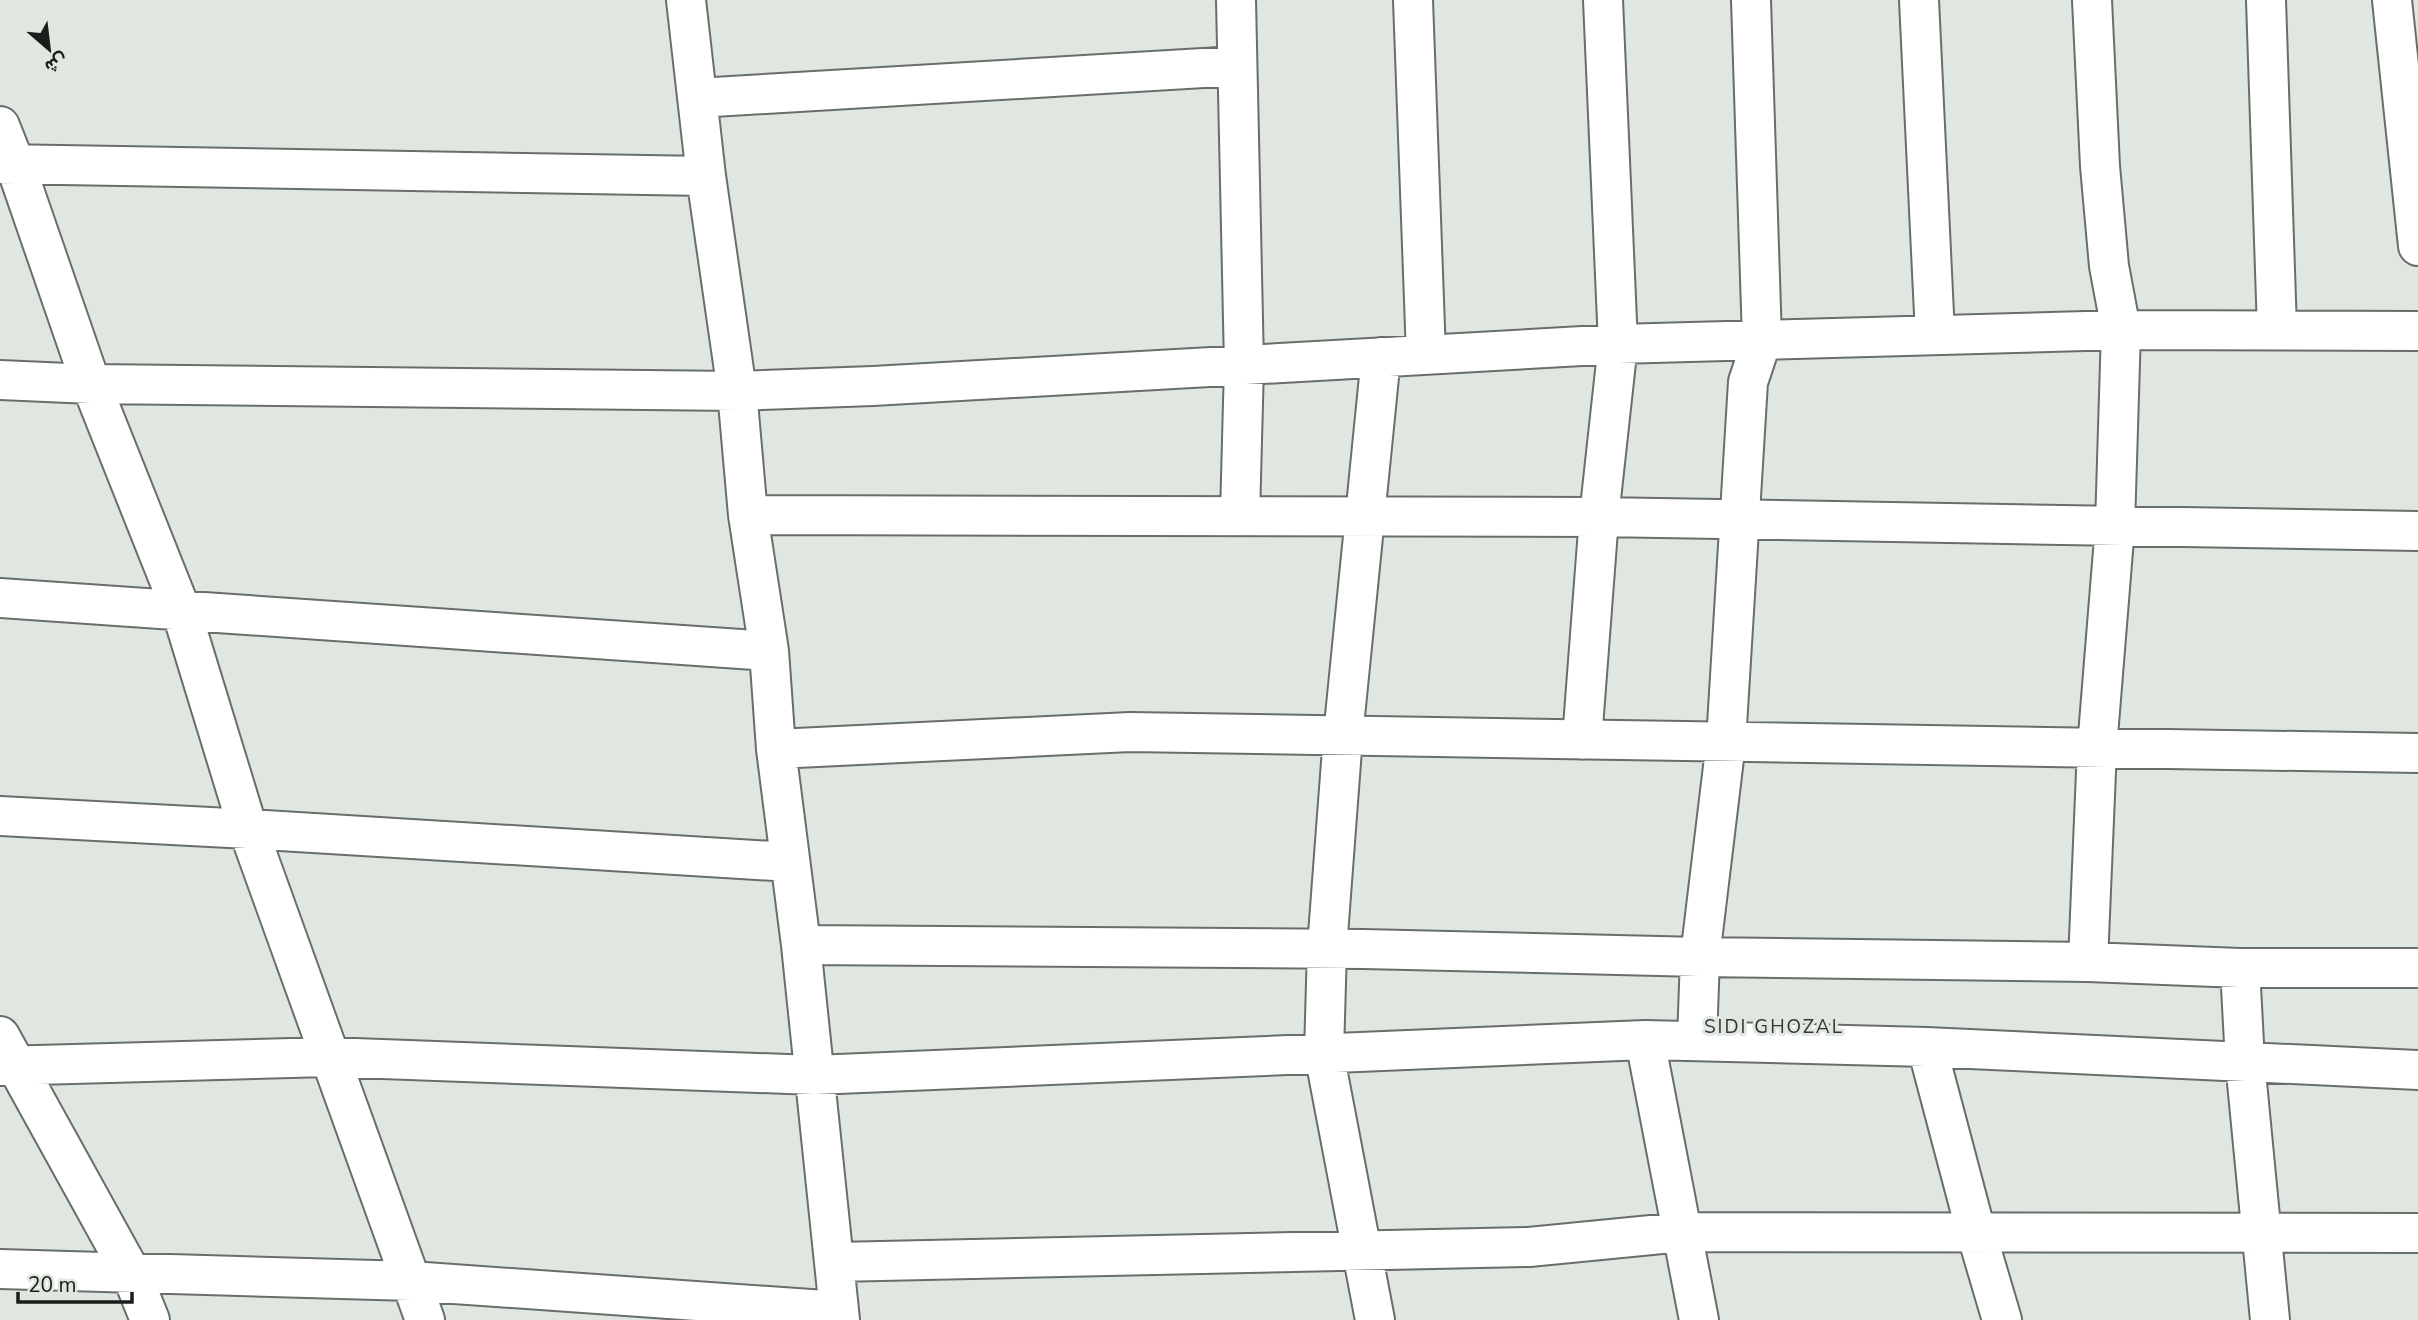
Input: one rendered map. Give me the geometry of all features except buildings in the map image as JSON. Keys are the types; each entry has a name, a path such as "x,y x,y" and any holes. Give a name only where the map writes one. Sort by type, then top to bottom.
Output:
{"street":[{"path":"0,1269 411,1281 840,1315 801,945 776,750 769,652 748,514 737,391 706,176 686,0"},
{"path":"1236,0 1244,365 1240,516"},
{"path":"1413,0 1426,355"},
{"path":"1582,740 1600,517 1618,344 1603,0"},
{"path":"1697,1041 1700,957 1726,742 1748,382 1762,340 1751,0"},
{"path":"1919,0 1935,335"},
{"path":"2088,962 2096,748 2115,526 2121,330 2109,266 2101,179 2092,0"},
{"path":"2266,0 2277,330"},
{"path":"2392,0 2409,74 2418,246"},
{"path":"697,98 1237,66"},
{"path":"0,126 8,164 91,384 181,610 248,829 425,1320"},
{"path":"8,164 706,176"},
{"path":"0,380 91,384 737,391 873,386 1618,344 2121,330 2418,331"},
{"path":"1375,1320 1324,1053 1327,948 1343,736 1381,357"},
{"path":"748,514 1600,517 2418,531"},
{"path":"0,598 769,652"},
{"path":"776,750 1130,732 2418,753"},
{"path":"0,816 790,862"},
{"path":"801,945 1327,948 1700,957 2088,962 2241,968 2418,968"},
{"path":"2241,968 2245,1062 2270,1320"},
{"path":"5,1056 328,1057 814,1075 1645,1040 1927,1047 2418,1070"},
{"path":"1645,1040 1699,1320"},
{"path":"1927,1047 1976,1231 2003,1320"},
{"path":"5,1056 131,1273 150,1320"},
{"path":"835,1262 1529,1247 1682,1232 2418,1233"}],"district":[{"name":"SIDI GHOZAL","path":"1774,1027"}]}
